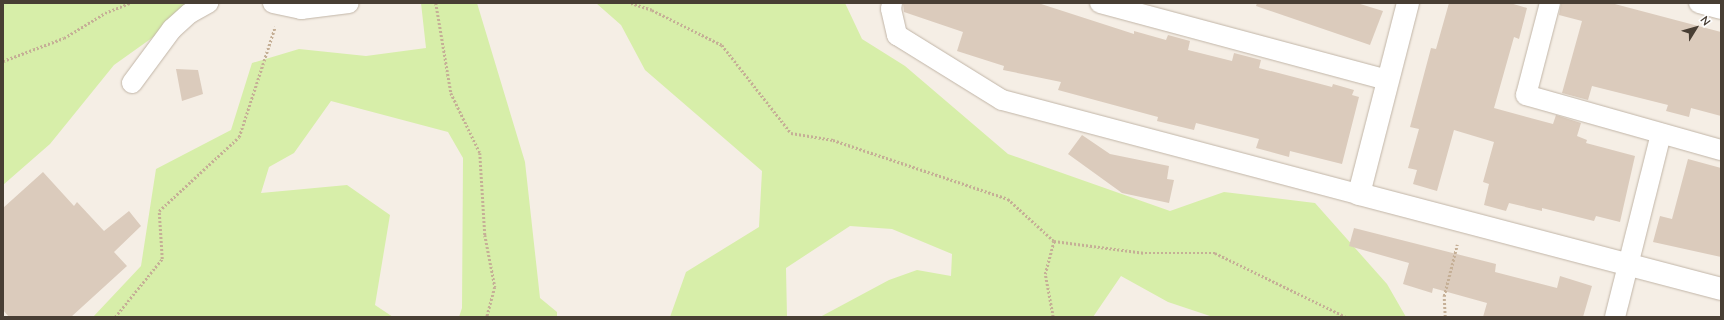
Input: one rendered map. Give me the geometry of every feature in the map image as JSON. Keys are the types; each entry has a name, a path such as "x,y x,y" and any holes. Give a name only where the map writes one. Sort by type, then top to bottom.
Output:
{"street":[{"path":"132,83 172,29 190,13 208,3"},
{"path":"277,5 320,9 350,3"},
{"path":"892,3 891,8 898,35 1002,100 1629,263 1721,289"},
{"path":"1100,3 1388,80"},
{"path":"1360,194 1408,3"},
{"path":"1550,3 1526,95 1721,150"},
{"path":"1699,3 1721,9"},
{"path":"1614,317 1661,134"}],"path":[{"path":"3,61 64,38 105,13 130,3"},
{"path":"436,3 451,93 480,153 485,235 495,287 488,317"},
{"path":"631,3 652,10 722,45 790,133 833,140 1008,199 1054,241 1145,253 1215,253 1346,317"},
{"path":"115,317 162,259 159,211 239,137 262,72 277,5"},
{"path":"1445,317 1444,296 1464,221"},
{"path":"1053,317 1045,274 1054,241"}],"green space":[{"path":"3,3 201,3 114,65 50,144 3,185"},
{"path":"421,3 477,3 525,162 540,298 557,312 557,317 459,317 462,308 463,158 448,132 331,101 294,153 269,167 261,193 347,185 390,215 375,305 393,317 93,317 141,266 156,169 231,130 252,63 299,49 366,56 426,48"},
{"path":"596,3 845,3 862,39 905,66 1008,154 1170,211 1224,192 1315,203 1387,284 1406,317 1213,317 1168,302 1121,276 1093,317 820,317 889,280 917,270 951,276 952,254 892,229 850,226 786,268 787,317 670,317 686,272 759,227 762,171 645,70 621,25"}],"building":[{"path":"903,3 1038,3 1134,34 1134,31 1166,40 1168,35 1190,41 1188,50 1232,61 1234,53 1261,60 1259,68 1332,87 1333,84 1354,90 1352,95 1359,97 1342,164 1290,151 1289,157 1256,148 1259,139 1196,123 1194,130 1157,121 1158,117 1058,90 1061,82 1003,70 1004,66 957,51 963,32 904,12"},
{"path":"1257,3 1357,3 1383,11 1370,45 1256,6"},
{"path":"1449,3 1510,3 1527,8 1519,39 1514,37 1494,108 1553,124 1556,115 1581,123 1577,136 1587,140 1586,143 1635,156 1620,222 1596,216 1594,221 1542,208 1542,211 1509,203 1506,211 1484,205 1489,184 1483,182 1494,142 1454,130 1437,191 1413,184 1417,170 1408,168 1419,129 1410,127 1431,48 1436,49"},
{"path":"1561,3 1611,3 1721,32 1721,116 1691,108 1689,117 1666,111 1668,105 1592,86 1588,100 1562,93 1582,21 1559,15"},
{"path":"176,69 198,70 203,94 182,101"},
{"path":"1082,135 1110,154 1169,166 1167,179 1174,180 1169,203 1122,193 1068,154"},
{"path":"1688,159 1721,168 1721,257 1653,242 1660,216 1672,219"},
{"path":"43,172 74,206 77,202 104,231 129,211 141,226 114,252 127,266 71,317 9,317 3,310 3,208"},
{"path":"1354,228 1496,264 1495,272 1557,288 1560,276 1592,286 1583,317 1483,317 1487,303 1433,288 1432,293 1403,284 1409,263 1349,246"}]}
